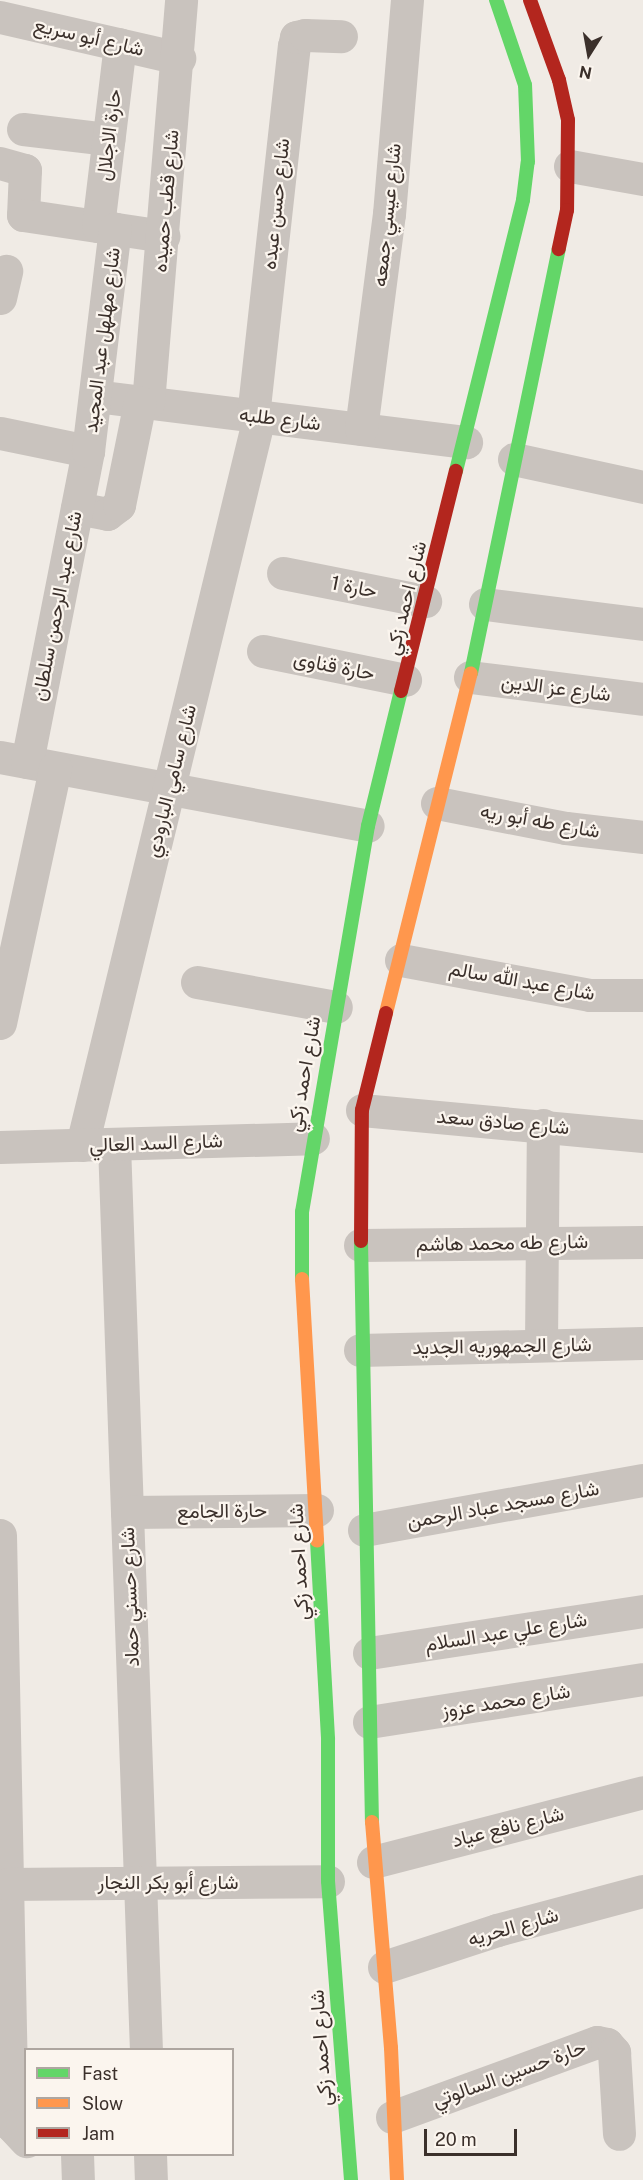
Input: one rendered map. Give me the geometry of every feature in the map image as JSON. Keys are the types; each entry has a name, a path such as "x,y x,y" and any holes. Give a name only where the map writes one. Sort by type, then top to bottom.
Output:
{"street":[{"name":"شارع قطب حميده","path":"77,508 107,514 119,505 144,402 163,236 179,58 181,0"},
{"name":"شارع عيسي جمعه","path":"360,429 389,214 407,0"},
{"name":"شارع احمد زكي","path":"351,2180 328,1881 328,1740 300,1248 313,1138 368,826 466,442 528,162 525,85 496,0"},
{"path":"397,2180 392,2117 391,2048 372,1862 369,1653 360,1350 362,1110 470,677 567,210 570,166 568,120 559,80 530,0"},
{"name":"شارع أبو سريع","path":"0,17 179,58"},
{"name":"شارع حسن عبده","path":"256,416 296,37 341,36"},
{"name":"حارة الاجلال","path":"106,228 108,139 120,44"},
{"path":"23,129 108,139"},
{"path":"0,163 25,170 21,203 23,215 163,236"},
{"path":"570,166 643,179"},
{"name":"شارع مهلهل عبد المجيد","path":"88,451 95,396 106,228"},
{"name":"شارع طلبه","path":"95,396 466,442"},
{"name":"شارع سامي البارودي","path":"82,1145 169,789 256,416"},
{"path":"0,433 88,451"},
{"name":"شارع عبد الرحمن سلطان","path":"0,1023 27,762 88,451"},
{"path":"514,459 643,487"},
{"name":"حارة 1","path":"283,573 425,602"},
{"path":"485,604 643,624"},
{"name":"حارة قناوى","path":"263,651 405,680"},
{"name":"شارع عز الدين","path":"470,677 643,699"},
{"path":"27,762 368,826"},
{"name":"شارع طه أبو ريه","path":"437,803 566,828 643,837"},
{"name":"شارع عبد الله سالم","path":"401,960 570,992 643,995"},
{"path":"197,982 336,1007"},
{"name":"شارع صادق سعد","path":"362,1110 643,1136"},
{"path":"541,1345 543,1125"},
{"name":"شارع السد العالي","path":"0,1147 313,1138"},
{"name":"شارع حسني حماد","path":"114,1144 146,2048"},
{"name":"شارع طه محمد هاشم","path":"360,1245 542,1241 643,1242"},
{"name":"شارع الجمهوريه الجديد","path":"360,1350 643,1343"},
{"name":"شارع مسجد عباد الرحمن","path":"364,1530 643,1480"},
{"name":"حارة الجامع","path":"127,1512 316,1510"},
{"path":"0,1534 12,2126 15,2134 24,2140"},
{"name":"شارع علي عبد السلام","path":"369,1653 643,1611"},
{"name":"شارع محمد عزوز","path":"369,1722 643,1679"},
{"name":"شارع نافع عياد","path":"372,1862 643,1792"},
{"name":"شارع أبو بكر النجار","path":"7,1884 328,1881"},
{"name":"شارع الحريه","path":"384,1967 497,1930 643,1891"},
{"name":"حارة حسين السالوتي","path":"392,2117 597,2042 607,2044 614,2052 619,2134"},
{"path":"341,2052 391,2048"},
{"path":"77,2156 78,2180"},
{"path":"150,2156 151,2180"}],"traffic: fast":[{"path":"456,471 523,200 528,162 525,85 496,0"},
{"path":"471,673 559,249"},
{"path":"302,1279 302,1212 368,826 401,691"},
{"path":"361,1241 372,1822"},
{"path":"317,1541 328,1740 328,1881 351,2180"}],"traffic: slow":[{"path":"386,1013 471,673"},
{"path":"302,1279 317,1541"},
{"path":"372,1822 391,2048 397,2180"}],"traffic: jam":[{"path":"530,0 559,80 568,120 567,210 559,249"},
{"path":"401,691 456,471"},
{"path":"361,1241 362,1110 386,1013"}]}
